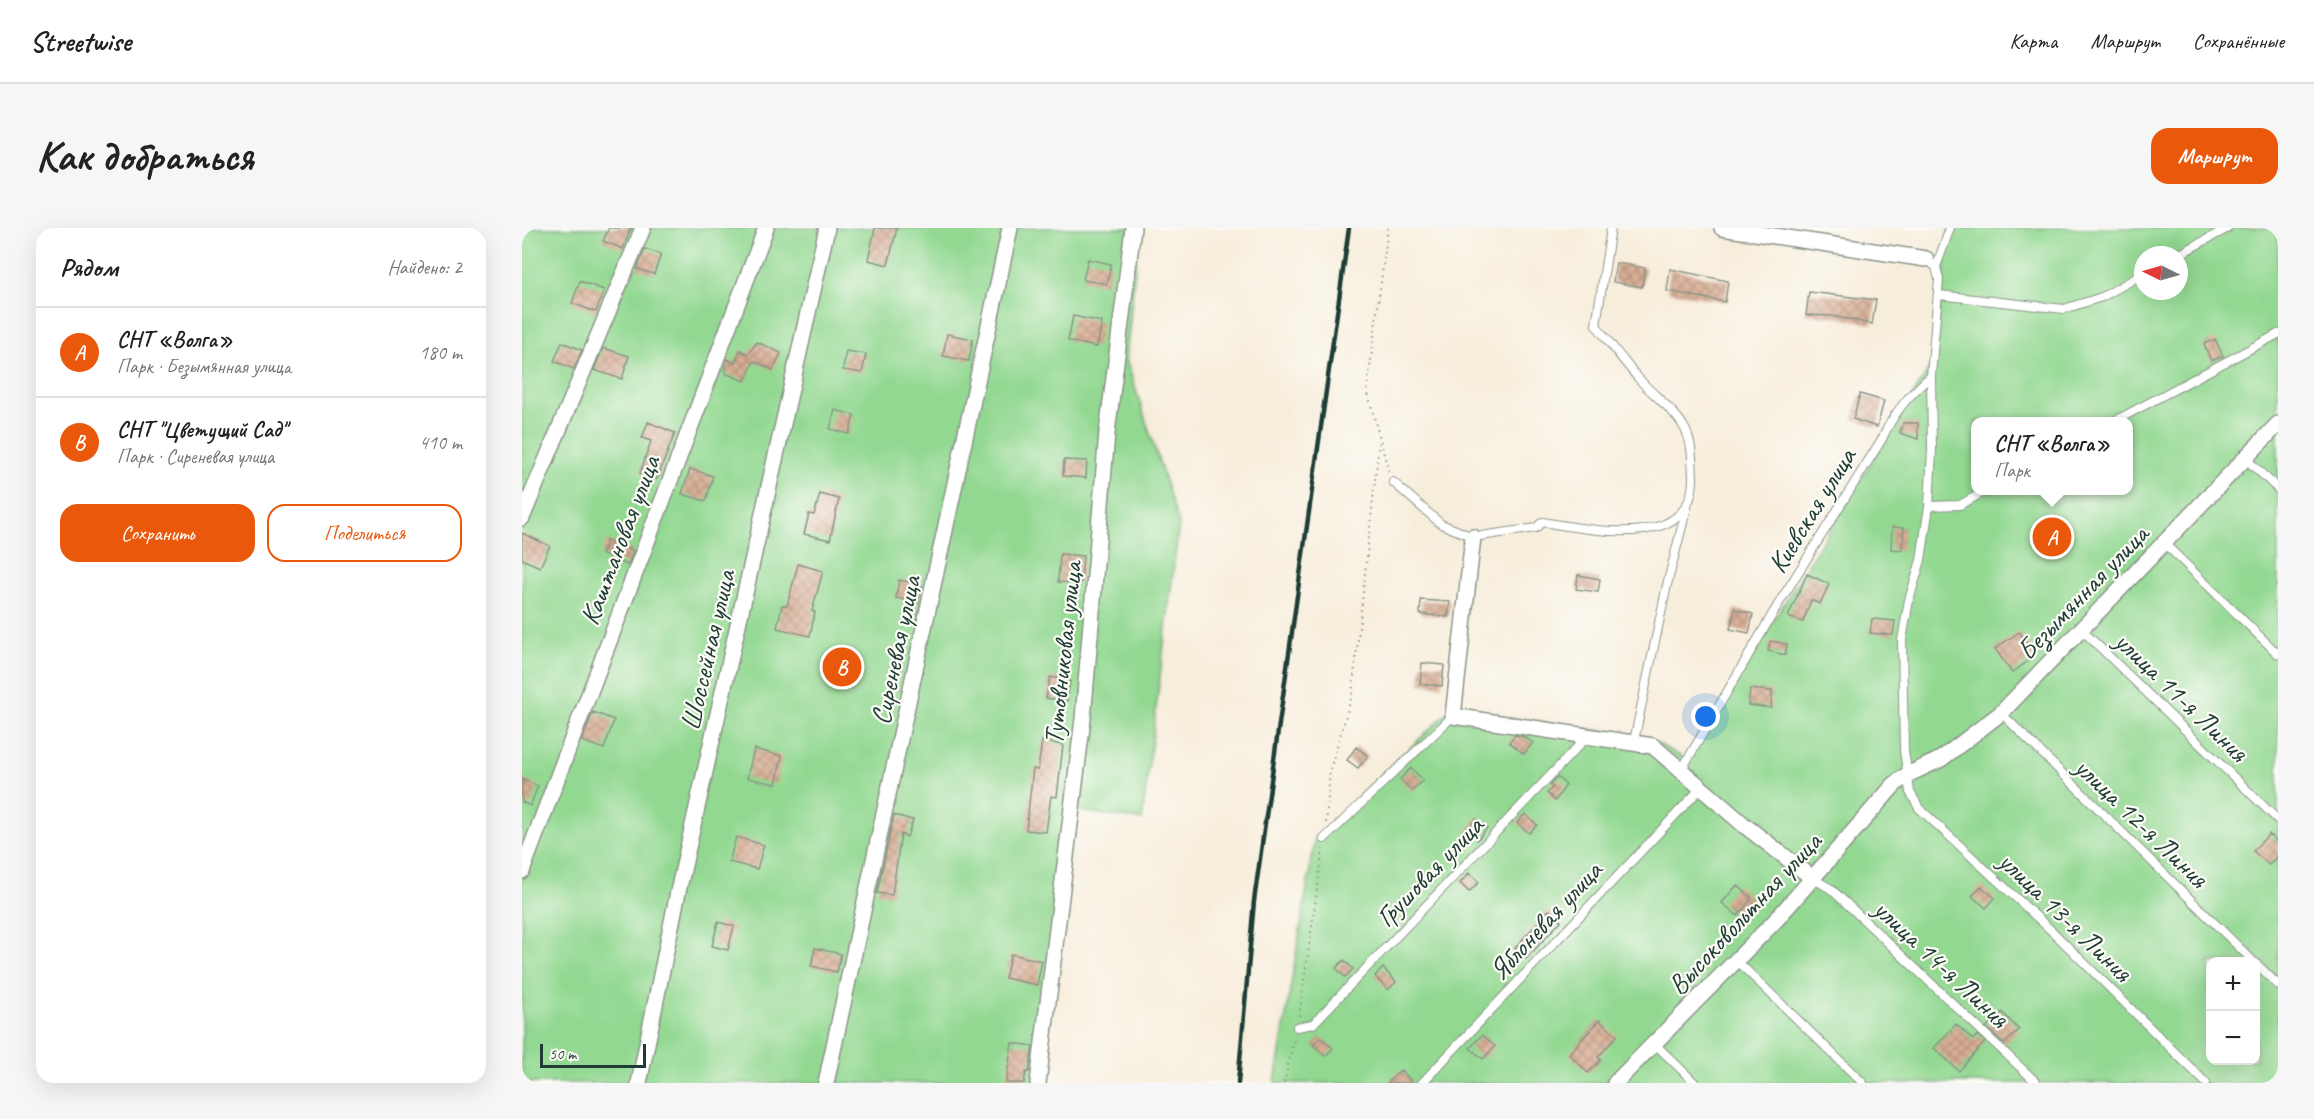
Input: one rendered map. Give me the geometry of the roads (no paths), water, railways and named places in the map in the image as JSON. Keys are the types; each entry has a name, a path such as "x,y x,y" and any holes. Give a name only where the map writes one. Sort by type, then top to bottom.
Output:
{"street":[{"path":"522,518 643,228"},
{"name":"Каштановая улица","path":"522,871 766,228"},
{"name":"Шоссейная улица","path":"639,1083 678,892 827,228"},
{"name":"Сиреневая улица","path":"826,1083 1010,228"},
{"name":"Тутовниковая улица","path":"1038,1083 1083,719 1089,633 1104,491 1107,433 1133,228"},
{"path":"1722,228 1931,263"},
{"name":"Безымянная улица","path":"1907,775 1941,759 2001,713 2278,424"},
{"path":"1473,537 1454,716 1634,741 1653,746 1780,855 1814,879"},
{"name":"Высоковольтная улица","path":"1616,1083 1737,961 1814,879 1885,794 1907,775"}],"lane":[{"path":"1611,228 1596,325 1640,380 1685,429 1692,453 1693,486 1634,741"},
{"path":"1930,376 1939,295 1931,263 1950,228"},
{"path":"2188,250 2228,228"},
{"path":"1939,295 2064,309 2102,297 2134,279"},
{"path":"2122,417 2278,334"},
{"name":"улица 13-я Линия","path":"1930,376 1932,450 1929,506 1921,560 1909,600 1902,640 1907,775 1910,792 1919,808 2055,934 2206,1083"},
{"name":"Киевская улица","path":"1682,769 1779,603 1882,439 1892,416 1908,395 1930,376"},
{"path":"2246,458 2278,489"},
{"path":"1393,482 1441,524 1473,537 1536,528 1542,522 1620,533 1666,524 1687,507"},
{"path":"1929,506 1960,505 1978,495"},
{"path":"2164,543 2278,654"},
{"name":"улица 11-я Линия","path":"2081,628 2278,820"},
{"name":"улица 12-я Линия","path":"2001,713 2250,957"},
{"path":"1324,839 1454,716"},
{"name":"Грушовая улица","path":"1297,1027 1313,1024 1588,736"},
{"name":"Яблоневая улица","path":"1422,1083 1701,788"},
{"name":"улица 14-я Линия","path":"1814,879 1831,889 2037,1083"},
{"path":"1737,961 1863,1083"},
{"name":"улица 12-я Линия","path":"2260,967 2278,984"},
{"path":"1654,1043 1695,1083"}],"railway":[{"path":"1238,1083 1254,901 1349,228"}],"place":[{"name":"СНТ «Волга»","path":"2052,537"},
{"name":"СНТ \"Цветущий Сад\"","path":"842,667"}]}
